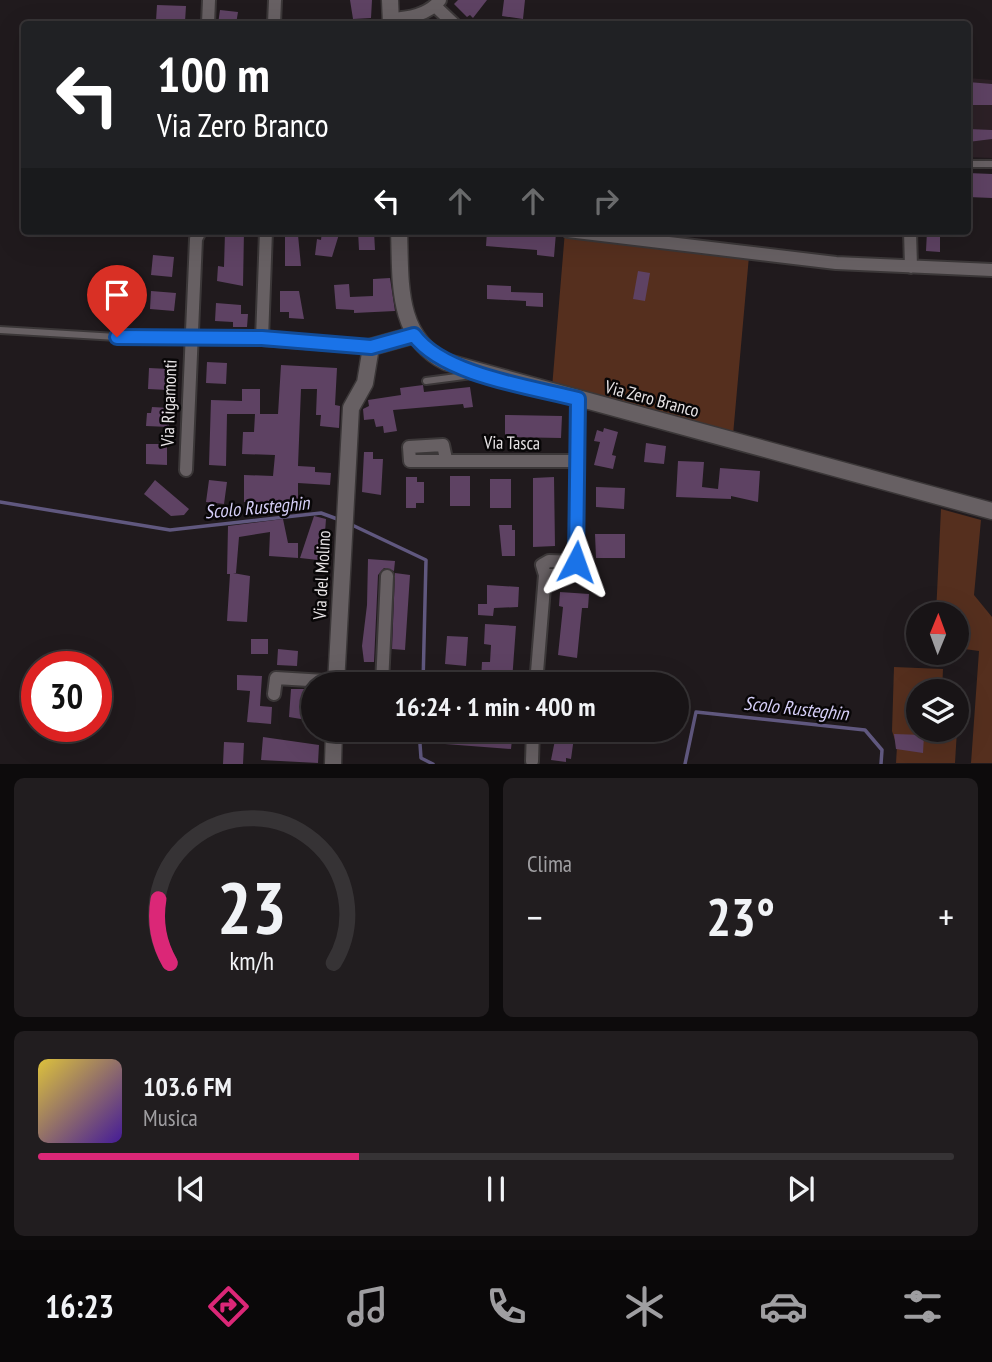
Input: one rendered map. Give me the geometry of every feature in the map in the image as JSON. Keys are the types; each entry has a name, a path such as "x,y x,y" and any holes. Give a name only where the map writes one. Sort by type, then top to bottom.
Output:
{"street":[{"path":"208,21 209,0"},
{"path":"274,21 275,0"},
{"path":"390,0 391,21"},
{"path":"412,21 437,3 452,21"},
{"name":"Via Rigamonti","path":"186,470 190,337 198,235"},
{"path":"262,338 266,235"},
{"path":"399,235 405,316 414,335"},
{"path":"597,235 836,263 992,270"},
{"path":"910,235 911,267"},
{"name":"Via Rigamonti","path":"117,337 262,338 371,347 414,335"},
{"name":"Via Zero Branco","path":"414,335 438,358 475,371 992,512"},
{"name":"Via del Molino","path":"336,672 351,408 365,383 371,347"},
{"path":"537,672 545,575 578,575 580,566 576,562 578,399"},
{"name":"Via Tasca","path":"446,459 578,461"},
{"path":"383,672 387,576"},
{"name":"Via del Molino","path":"274,694 276,678 301,680"},
{"path":"333,764 334,742"},
{"path":"532,761 533,742"}],"lane":[{"path":"971,164 992,164"},
{"path":"0,330 117,337"},
{"path":"426,381 467,376 475,371"}],"shaded area":[{"path":"971,78 992,80 992,158 971,157"},
{"path":"565,235 594,235 749,256 733,435 552,388"},
{"path":"941,509 981,520 974,595 992,617 992,763 971,763 979,651 970,650 970,602 937,602"},
{"path":"894,667 943,669 943,679 906,679 906,742 956,742 955,763 896,763 897,746 892,731"}],"building":[{"path":"350,0 372,0 371,18 353,19"},
{"path":"458,0 487,0 473,18 470,15 467,17 454,4"},
{"path":"504,0 525,0 523,19 502,16"},
{"path":"157,5 186,6 185,21 156,21"},
{"path":"220,10 238,12 236,21 218,21"},
{"path":"971,82 992,84 992,105 971,105"},
{"path":"971,129 992,130 992,139 971,142"},
{"path":"971,173 992,174 992,198 971,197"},
{"path":"225,235 244,235 243,286 217,281 218,266 224,267"},
{"path":"285,235 298,235 301,266 285,266"},
{"path":"322,235 339,235 332,257 315,255 317,239 321,240"},
{"path":"358,235 374,235 375,250 359,250"},
{"path":"487,235 556,235 554,257 537,255 537,250 486,246"},
{"path":"927,235 940,235 940,252 926,251"},
{"path":"153,255 174,257 172,277 151,275"},
{"path":"638,271 650,273 645,301 633,299"},
{"path":"390,278 395,311 354,313 354,310 336,309 334,285 349,284 350,297 373,296 373,279"},
{"path":"487,285 511,286 511,292 543,293 543,307 526,306 526,301 487,299"},
{"path":"151,291 176,293 174,311 150,309"},
{"path":"280,291 299,291 304,319 289,318 289,312 280,312"},
{"path":"216,303 241,305 241,314 248,314 247,327 233,327 233,322 215,321"},
{"path":"207,362 227,363 226,384 206,383"},
{"path":"281,365 337,368 335,405 340,406 339,428 320,426 321,415 316,415 317,389 301,389 298,466 315,467 315,472 331,473 330,485 298,483 298,508 276,509 276,503 244,502 244,475 273,476 275,455 242,454 243,432 254,432 255,414 278,414"},
{"path":"149,368 169,369 168,390 148,389"},
{"path":"423,385 424,392 470,387 473,407 464,408 463,404 393,410 397,431 384,433 383,426 376,427 374,419 364,420 363,409 369,406 368,400 401,395 400,388"},
{"path":"242,389 260,389 260,414 227,414 226,466 209,465 211,400 242,401"},
{"path":"152,407 170,408 169,427 146,426 147,413 151,413"},
{"path":"505,415 562,416 561,438 505,437"},
{"path":"604,428 618,432 612,455 616,456 613,469 594,465 600,442 594,441 597,430 603,432"},
{"path":"646,443 666,446 664,464 644,462"},
{"path":"146,444 167,444 167,465 146,464"},
{"path":"364,452 373,452 373,459 383,459 381,495 362,492"},
{"path":"678,461 704,462 702,487 718,489 720,468 760,471 758,502 731,496 731,499 676,497"},
{"path":"450,476 470,476 470,506 450,506"},
{"path":"406,477 417,477 417,482 424,482 424,503 416,503 416,508 406,508"},
{"path":"554,477 555,546 533,547 533,478"},
{"path":"490,479 511,479 511,508 490,508"},
{"path":"155,480 189,509 184,515 171,516 144,494"},
{"path":"209,480 227,482 224,504 206,502"},
{"path":"596,487 625,488 624,509 596,507"},
{"path":"314,516 326,519 324,546 318,546 318,560 300,558"},
{"path":"283,519 288,543 298,543 298,558 269,556 270,532 239,537 236,573 233,573 250,576 247,622 227,621 230,574 227,574 228,526"},
{"path":"499,525 512,525 512,530 515,530 515,556 502,556"},
{"path":"595,534 625,534 625,558 596,558"},
{"path":"368,559 395,561 394,571 384,568 378,575 374,662 364,662 362,646 367,605"},
{"path":"395,573 410,575 405,650 392,649"},
{"path":"487,585 519,587 518,607 494,608 493,616 478,615 478,604 487,604"},
{"path":"560,592 589,594 588,608 582,608 577,658 558,655 563,607 559,606"},
{"path":"485,624 516,626 513,672 481,672 482,662 490,662 491,645 484,644"},
{"path":"447,636 468,637 466,666 445,664"},
{"path":"251,639 268,639 268,654 251,654"},
{"path":"278,649 298,651 297,666 277,665"},
{"path":"237,675 262,676 260,706 272,707 271,724 247,722 250,691 237,690"},
{"path":"291,689 301,689 301,719 289,717"},
{"path":"894,734 906,734 906,742 924,742 923,753 896,749"},
{"path":"263,737 319,745 318,763 261,760"},
{"path":"224,742 244,743 243,764 223,764"},
{"path":"445,742 512,742 511,749"},
{"path":"555,742 573,742 571,759 566,758 566,762 551,760"}],"waterway":[{"name":"Scolo Rusteghin","path":"0,502 170,530 321,513 340,520"},
{"name":"Scolo Rusteghin","path":"350,524 426,560 423,672"},
{"name":"Scolo Rusteghin","path":"685,764 696,712 865,730 882,750 881,764"},
{"name":"Scolo Rusteghin","path":"420,742 421,758 433,764"}],"route":[{"path":"117,337 262,338 371,347 414,335 429,352 456,366 578,399 579,555 576,562"}]}
